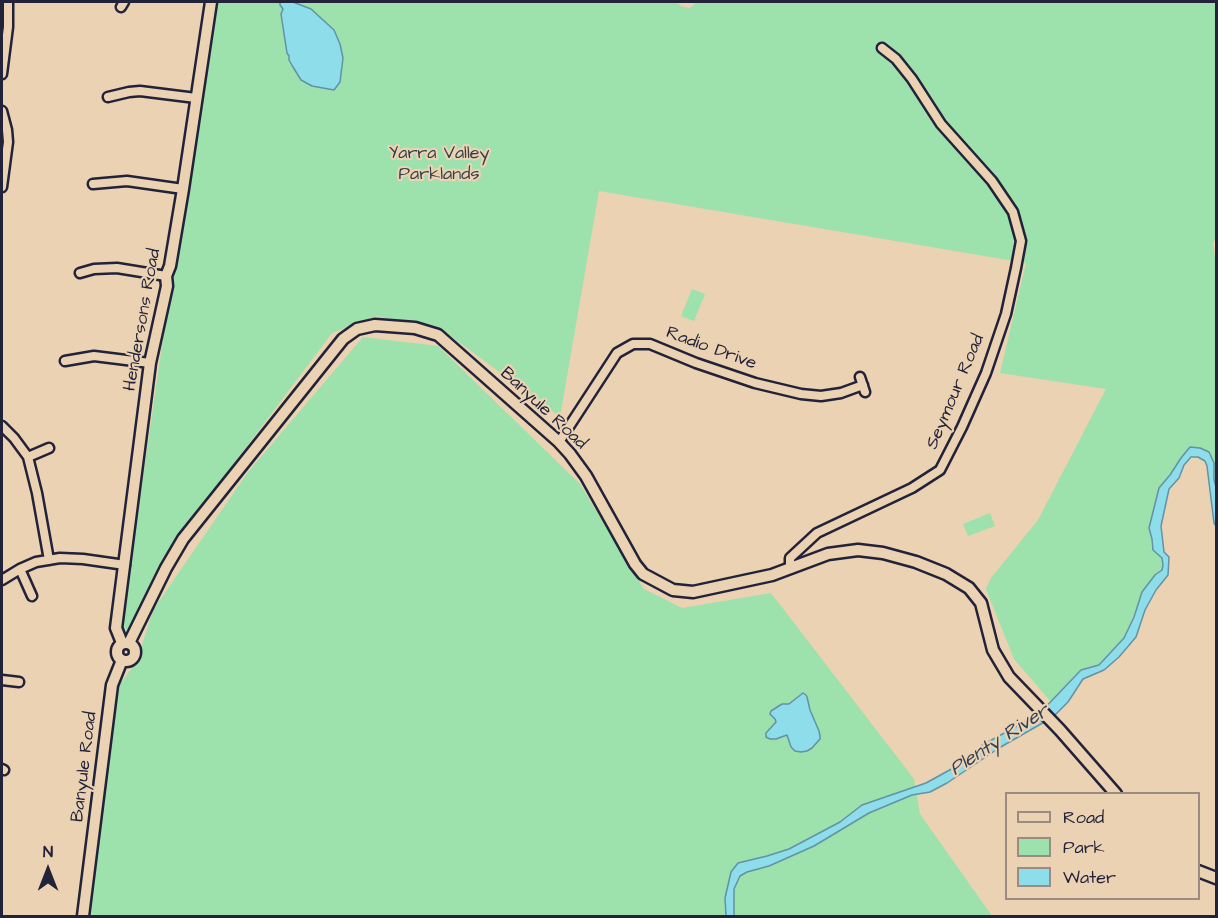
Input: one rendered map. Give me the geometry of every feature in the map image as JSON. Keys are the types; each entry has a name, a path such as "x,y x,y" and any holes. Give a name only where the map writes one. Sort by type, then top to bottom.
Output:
{"street":[{"name":"Hendersons Road","path":"122,660 117,653 118,647 126,643 116,628 150,363 166,286 166,276 170,266 211,2"},
{"path":"2,74 8,27 5,4"},
{"name":"Seymour Road","path":"790,569 790,558 817,533 912,488 940,470 963,427 986,373 1006,314 1021,240 1013,212 992,181 941,124 896,59 882,48"},
{"path":"108,97 140,91 196,98"},
{"path":"2,111 8,142 2,187"},
{"path":"93,184 127,181 183,189"},
{"path":"80,273 94,269 117,268 166,276"},
{"name":"Banyule Road","path":"126,643 183,540 343,339 357,329 375,325 416,328 438,335 570,454 586,476 635,564 643,574 673,590 693,592 772,575 828,554 858,550 884,553 905,559 946,574 969,588 981,603 993,650 1009,676 1114,792"},
{"name":"Radio Drive","path":"558,442 617,353 633,344 650,344 755,383 801,394 821,396 841,393 862,385"},
{"path":"65,361 94,356 150,363"},
{"path":"2,426 28,457 49,560"},
{"path":"28,457 49,447"},
{"path":"2,580 36,562 49,560 77,558 125,565"},
{"path":"20,569 32,596"},
{"name":"Banyule Road","path":"83,916 112,685 122,660"},
{"path":"2,680 19,682"},
{"path":"1200,872 1216,878"}],"green space":[{"name":"Yarra Valley Parklands","path":"216,2 676,2 689,8 696,2 1216,2 1216,238 1213,243 1216,263 1216,487 1214,463 1200,448 1159,488 1149,528 1153,550 1162,558 1162,570 1155,576 1137,608 1124,638 1099,665 1083,669 1051,702 1014,659 986,589 991,578 1038,520 1106,389 1000,373 1026,263 599,191 560,417 444,331 377,316 332,333 163,558 128,629 123,629 122,623 168,304"},
{"path":"692,289 705,294 694,321 681,316"},
{"path":"363,337 438,346 580,484 644,589 682,608 771,593 914,779 920,814 992,916 87,916 118,687 137,661 153,610 248,472"},
{"path":"990,513 995,526 968,536 963,524"}],"water":[{"path":"280,2 293,2 311,9 334,30 343,58 340,82 334,90 312,86 301,80 293,67 287,53 281,14 283,9"},
{"name":"Plenty River","path":"1190,447 1209,452 1214,463 1216,526 1207,466 1205,461 1198,457 1191,457 1184,465 1179,478 1169,489 1161,526 1164,552 1169,557 1168,575 1145,610 1136,637 1119,657 1104,670 1083,679 1068,702 1053,717 999,748 947,783 930,792 912,795 869,813 814,846 740,876 734,889 734,916 726,916 725,898 731,872 738,863 789,849 840,822 862,805 926,783 955,767 981,746 1039,714 1081,670 1099,665 1124,638 1142,592 1155,575 1162,570 1162,558 1153,550 1149,528 1159,488"},
{"path":"803,693 807,697 820,739 812,748 801,752 791,747 787,735 770,739 766,737 766,733 776,722 770,714 771,711 782,704 789,704"}]}
